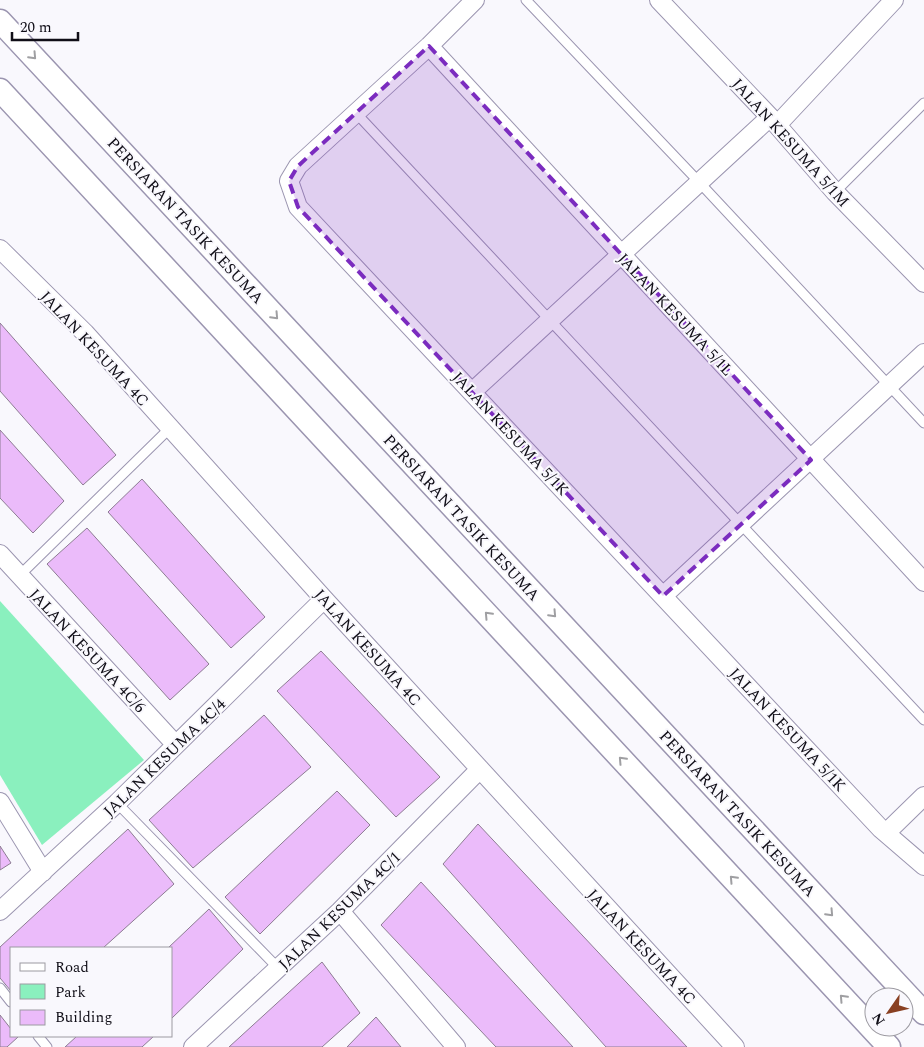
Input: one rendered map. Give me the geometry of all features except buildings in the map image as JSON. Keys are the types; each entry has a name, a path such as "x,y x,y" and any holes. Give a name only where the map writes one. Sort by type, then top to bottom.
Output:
{"street":[{"name":"JALAN KESUMA 5/1K","path":"475,0 429,46 298,166 289,181 298,207 886,833 924,866"},
{"name":"JALAN KESUMA 5/1M","path":"659,0 773,121 835,192 921,274"},
{"path":"472,392 699,182 773,121 894,0"},
{"name":"PERSIARAN TASIK KESUMA","path":"0,20 924,1013"},
{"name":"JALAN KESUMA 5/1L","path":"429,46 924,582"},
{"path":"0,90 888,1047"},
{"name":"JALAN KESUMA 4C","path":"0,249 85,333 324,599 735,1047"},
{"path":"663,596 924,353"},
{"name":"JALAN KESUMA 4C/6","path":"0,554 176,745"},
{"name":"JALAN KESUMA 4C/4","path":"0,911 117,803 324,599"},
{"name":"JALAN KESUMA 4C/1","path":"193,1047 340,911 480,769"},
{"path":"886,833 924,796"},
{"path":"0,802 43,872"},
{"path":"340,911 456,1047"}],"lane":[{"path":"526,0 699,182 924,424"},
{"path":"835,192 924,103"},
{"path":"356,113 924,720"},
{"path":"20,575 170,428"},
{"path":"117,803 278,968"},
{"path":"0,988 10,1001"},
{"path":"39,1037 47,1047"}],"highlighted area":[{"path":"429,46 811,460 663,596 298,207 289,181 298,166"}],"green space":[{"path":"0,601 144,760 42,845 0,775"}]}
